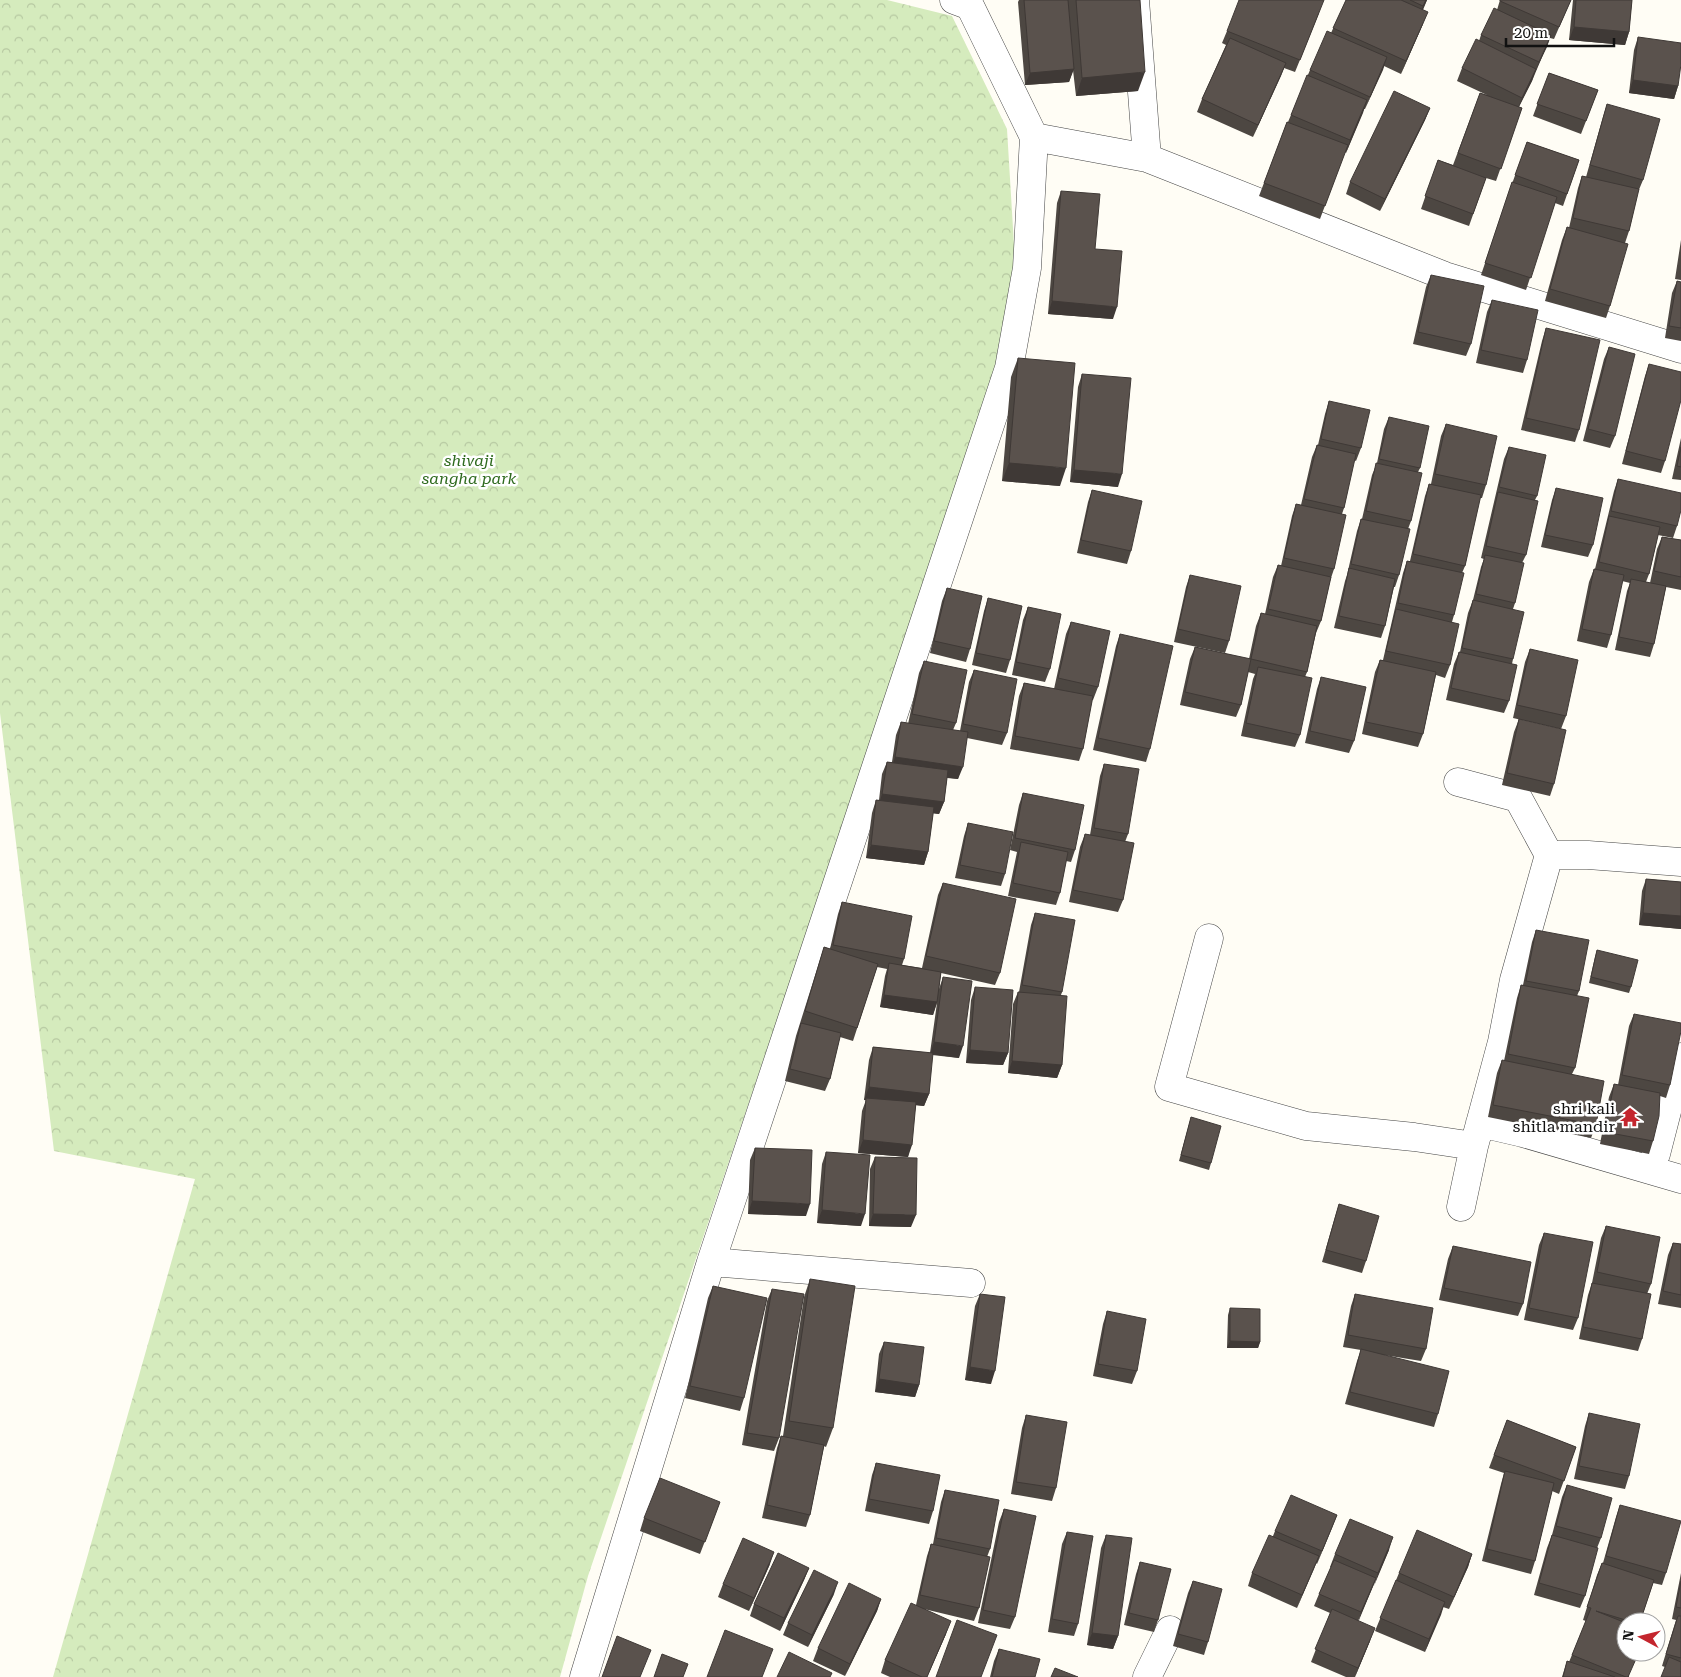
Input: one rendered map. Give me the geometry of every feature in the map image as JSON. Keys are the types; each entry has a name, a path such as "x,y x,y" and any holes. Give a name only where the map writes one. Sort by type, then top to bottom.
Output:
{"street":[{"path":"584,1677 711,1262 1009,368 1027,268 1034,137 970,6 954,0"},
{"path":"1135,0 1147,158"},
{"path":"1034,137 1147,158 1445,276 1681,349"},
{"path":"1458,782 1518,798 1549,855 1514,980 1502,1042 1477,1134 1461,1207"},
{"path":"1549,855 1588,855 1681,862"},
{"path":"1209,938 1169,1088 1306,1126 1414,1137 1523,1133 1681,1179"},
{"path":"1656,1154 1681,1058"},
{"path":"711,1262 971,1283"},
{"path":"1147,1677 1170,1630"}],"green space":[{"name":"shivaji sangha park","path":"0,0 887,0 952,16 1007,129 1018,311 588,1576 560,1677 53,1677 195,1179 54,1151 0,713"}],"building":[{"path":"1024,0 1068,0 1074,69 1030,73"},
{"path":"1076,0 1140,0 1145,72 1082,78"},
{"path":"1239,0 1324,0 1300,60 1227,31"},
{"path":"1346,0 1401,0 1428,12 1406,61 1333,28"},
{"path":"1410,0 1426,0 1423,6"},
{"path":"1500,0 1571,0 1559,27"},
{"path":"1576,0 1632,0 1629,32 1574,27"},
{"path":"1494,8 1551,35 1539,62 1481,35"},
{"path":"1327,31 1387,57 1370,97 1310,70"},
{"path":"1638,37 1681,43 1678,86 1633,80"},
{"path":"1230,38 1286,63 1258,125 1202,99"},
{"path":"1476,39 1536,69 1522,98 1462,68"},
{"path":"1549,73 1598,90 1586,121 1537,104"},
{"path":"1307,75 1367,100 1350,140 1291,115"},
{"path":"1394,91 1430,108 1385,199 1350,182"},
{"path":"1480,93 1522,108 1501,169 1458,153"},
{"path":"1607,104 1660,119 1643,180 1590,165"},
{"path":"1287,122 1348,145 1325,206 1264,183"},
{"path":"1527,142 1579,160 1567,194 1515,175"},
{"path":"1438,160 1486,178 1473,214 1425,196"},
{"path":"1582,176 1639,189 1629,231 1573,218"},
{"path":"1512,182 1557,197 1531,278 1485,263"},
{"path":"1061,191 1100,194 1095,249 1122,251 1117,307 1052,301"},
{"path":"1567,227 1628,244 1610,306 1550,289"},
{"path":"1431,275 1484,286 1471,344 1418,332"},
{"path":"1677,281 1681,282 1681,328 1669,326"},
{"path":"1492,300 1538,310 1527,360 1481,350"},
{"path":"1546,328 1600,340 1579,430 1526,418"},
{"path":"1609,347 1635,354 1615,436 1588,429"},
{"path":"1018,358 1075,363 1066,468 1009,463"},
{"path":"1649,364 1681,372 1681,400 1665,461 1626,451"},
{"path":"1082,374 1131,378 1122,474 1074,470"},
{"path":"1329,401 1370,410 1361,448 1321,439"},
{"path":"1389,417 1429,426 1420,468 1379,459"},
{"path":"1446,424 1497,436 1486,485 1435,474"},
{"path":"1317,445 1356,454 1344,508 1304,499"},
{"path":"1509,447 1546,455 1537,496 1499,487"},
{"path":"1681,447 1681,467 1677,466"},
{"path":"1376,463 1422,473 1411,521 1366,511"},
{"path":"1618,479 1681,493 1681,510 1677,526 1611,511"},
{"path":"1429,484 1481,495 1465,566 1413,554"},
{"path":"1556,488 1603,498 1593,545 1545,535"},
{"path":"1092,490 1142,501 1131,551 1081,540"},
{"path":"1498,492 1538,501 1526,555 1486,546"},
{"path":"1296,504 1346,515 1334,569 1284,558"},
{"path":"1609,516 1660,527 1649,574 1599,562"},
{"path":"1361,519 1410,529 1399,575 1351,564"},
{"path":"1662,537 1681,540 1681,577 1654,571"},
{"path":"1485,555 1524,563 1515,603 1476,594"},
{"path":"1407,561 1464,573 1454,615 1398,603"},
{"path":"1278,565 1331,577 1321,621 1268,609"},
{"path":"1349,568 1395,579 1385,626 1339,616"},
{"path":"1594,569 1624,575 1611,635 1582,629"},
{"path":"1190,575 1241,586 1229,641 1178,629"},
{"path":"1631,579 1666,586 1654,644 1619,637"},
{"path":"947,588 982,596 970,649 934,641"},
{"path":"988,598 1022,606 1010,660 976,653"},
{"path":"1473,600 1524,612 1513,659 1462,648"},
{"path":"1028,607 1061,614 1050,669 1016,662"},
{"path":"1396,609 1459,624 1450,665 1386,651"},
{"path":"1261,613 1317,626 1307,672 1251,659"},
{"path":"1071,622 1110,631 1098,687 1058,678"},
{"path":"1120,634 1173,646 1150,749 1098,738"},
{"path":"1195,647 1251,659 1241,705 1185,692"},
{"path":"1530,649 1578,660 1566,716 1517,705"},
{"path":"1459,652 1517,665 1509,701 1451,688"},
{"path":"1380,660 1436,672 1423,734 1366,722"},
{"path":"924,661 967,670 956,723 912,714"},
{"path":"1258,667 1312,678 1300,735 1246,723"},
{"path":"974,670 1017,679 1007,733 963,724"},
{"path":"1321,677 1366,687 1354,741 1310,731"},
{"path":"1024,683 1093,696 1083,749 1015,736"},
{"path":"1519,719 1566,730 1554,784 1507,773"},
{"path":"901,722 968,732 963,767 895,757"},
{"path":"887,762 948,770 944,802 882,794"},
{"path":"1104,764 1139,769 1128,834 1094,828"},
{"path":"1023,793 1084,805 1075,850 1015,838"},
{"path":"876,800 934,807 928,852 871,845"},
{"path":"968,823 1013,832 1005,874 960,865"},
{"path":"1085,834 1134,843 1123,900 1073,890"},
{"path":"1021,842 1068,852 1060,893 1013,883"},
{"path":"1646,879 1681,882 1681,916 1643,913"},
{"path":"943,883 1016,899 1000,973 926,956"},
{"path":"842,902 912,916 904,959 833,945"},
{"path":"1035,913 1075,920 1062,992 1022,985"},
{"path":"1536,930 1589,940 1579,991 1526,981"},
{"path":"824,947 878,964 857,1028 805,1011"},
{"path":"1597,950 1638,960 1631,987 1591,977"},
{"path":"889,963 941,972 937,1002 884,995"},
{"path":"943,977 972,981 963,1046 934,1042"},
{"path":"1521,985 1589,998 1575,1068 1508,1054"},
{"path":"975,987 1013,990 1008,1053 970,1050"},
{"path":"1018,992 1067,996 1062,1065 1012,1061"},
{"path":"1634,1014 1681,1023 1670,1085 1622,1075"},
{"path":"801,1023 841,1033 830,1079 790,1069"},
{"path":"873,1047 933,1053 929,1094 869,1087"},
{"path":"1502,1060 1604,1081 1596,1125 1493,1105"},
{"name":"shri kali shitla mandir","path":"1614,1084 1660,1093 1659,1116 1653,1141 1605,1132"},
{"path":"866,1098 916,1102 912,1145 863,1140"},
{"path":"1191,1117 1221,1126 1211,1163 1181,1155"},
{"path":"755,1148 812,1150 810,1204 752,1201"},
{"path":"826,1152 870,1155 865,1214 822,1210"},
{"path":"875,1157 917,1158 916,1215 873,1214"},
{"path":"1339,1204 1379,1216 1366,1261 1326,1250"},
{"path":"1606,1226 1660,1237 1651,1284 1597,1272"},
{"path":"1544,1233 1593,1242 1578,1318 1529,1308"},
{"path":"1673,1243 1681,1244 1681,1295 1663,1291"},
{"path":"1453,1246 1531,1262 1523,1304 1444,1288"},
{"path":"810,1279 855,1286 833,1428 789,1421"},
{"path":"1592,1283 1651,1294 1642,1339 1583,1327"},
{"path":"713,1286 767,1298 744,1398 690,1386"},
{"path":"772,1289 804,1294 779,1438 747,1433"},
{"path":"980,1294 1005,1297 995,1371 970,1367"},
{"path":"1355,1294 1433,1308 1426,1349 1348,1335"},
{"path":"1230,1308 1260,1309 1260,1342 1230,1341"},
{"path":"1107,1311 1146,1319 1137,1371 1098,1364"},
{"path":"884,1342 924,1347 919,1385 879,1379"},
{"path":"1361,1349 1449,1371 1438,1414 1350,1392"},
{"path":"1589,1413 1640,1424 1629,1476 1579,1466"},
{"path":"1026,1415 1067,1422 1056,1488 1016,1482"},
{"path":"1507,1420 1576,1447 1564,1481 1494,1455"},
{"path":"781,1436 824,1445 810,1515 767,1505"},
{"path":"876,1463 940,1475 933,1511 869,1499"},
{"path":"1505,1471 1554,1483 1535,1561 1487,1549"},
{"path":"660,1478 720,1502 705,1542 644,1518"},
{"path":"1567,1485 1612,1498 1601,1538 1556,1526"},
{"path":"945,1490 999,1500 990,1549 936,1538"},
{"path":"1291,1495 1337,1515 1322,1551 1275,1531"},
{"path":"1620,1505 1681,1521 1666,1573 1606,1556"},
{"path":"1004,1509 1036,1516 1015,1617 983,1610"},
{"path":"1350,1519 1393,1537 1378,1573 1335,1554"},
{"path":"1417,1530 1472,1554 1454,1597 1399,1573"},
{"path":"1067,1532 1093,1536 1078,1624 1052,1619"},
{"path":"1106,1535 1132,1538 1118,1636 1092,1633"},
{"path":"1269,1535 1319,1556 1302,1595 1252,1573"},
{"path":"1552,1535 1598,1548 1585,1596 1539,1583"},
{"path":"743,1538 774,1552 754,1598 723,1584"},
{"path":"931,1544 990,1557 979,1608 920,1595"},
{"path":"778,1553 809,1568 784,1618 754,1604"},
{"path":"1334,1560 1376,1578 1361,1612 1319,1594"},
{"path":"1140,1562 1171,1569 1158,1620 1129,1613"},
{"path":"1602,1563 1654,1580 1643,1612 1616,1612 1616,1617 1596,1611 1616,1619 1616,1662 1635,1662 1628,1677 1572,1655 1591,1608 1587,1607"},
{"path":"814,1570 838,1582 812,1635 788,1623"},
{"path":"1396,1580 1445,1602 1429,1639 1380,1618"},
{"path":"1193,1581 1222,1589 1208,1642 1178,1634"},
{"path":"1681,1581 1681,1608 1676,1607"},
{"path":"849,1583 881,1599 850,1664 818,1648"},
{"path":"911,1603 951,1621 927,1677 922,1677 885,1660"},
{"path":"1332,1609 1375,1628 1358,1668 1315,1649"},
{"path":"1678,1616 1681,1616 1681,1658 1666,1654"},
{"path":"957,1620 997,1635 981,1677 936,1677"},
{"path":"725,1630 773,1649 762,1677 707,1677"},
{"path":"617,1636 651,1650 640,1677 602,1677"},
{"path":"999,1649 1040,1659 1035,1677 992,1677"},
{"path":"789,1652 832,1673 830,1677 777,1677"},
{"path":"662,1654 688,1664 683,1677 654,1677"},
{"path":"1669,1657 1681,1662 1681,1677 1661,1677"},
{"path":"1567,1661 1615,1677 1563,1677"},
{"path":"1055,1668 1078,1677 1051,1677"}],"place":[{"name":"shri kali shitla mandir","path":"1630,1117"}]}
